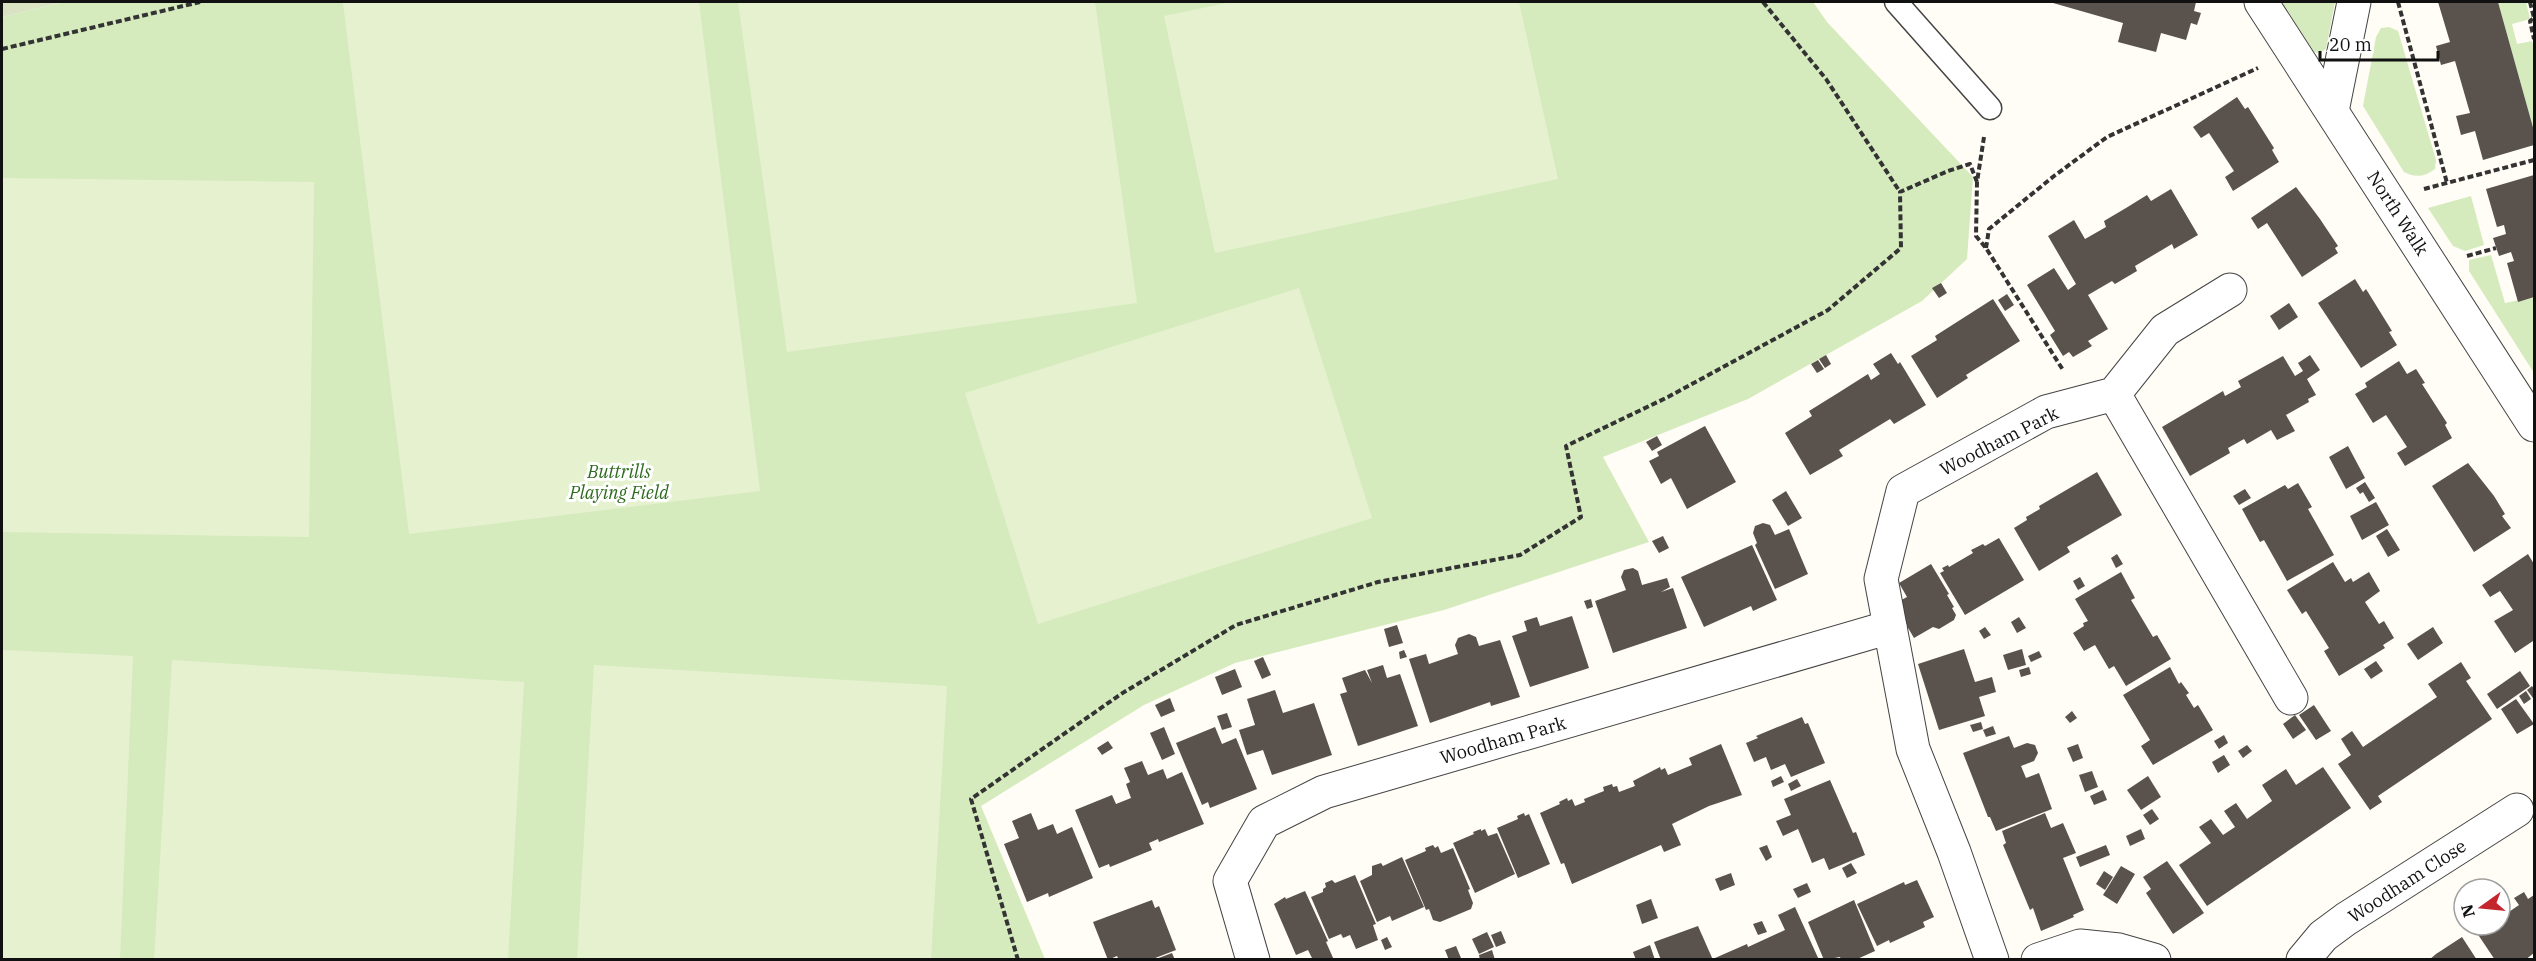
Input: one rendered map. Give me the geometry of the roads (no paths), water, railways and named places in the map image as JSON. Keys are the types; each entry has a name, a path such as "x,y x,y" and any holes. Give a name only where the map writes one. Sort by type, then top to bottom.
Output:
{"street":[{"name":"North Walk","path":"2261,2 2535,425"},
{"path":"2332,111 2354,2"},
{"path":"2230,290 2165,330 2114,393 2291,698"},
{"name":"Woodham Park","path":"1992,960 1954,852 1913,748 1881,579 1903,491 2046,412 2114,393"},
{"name":"Woodham Park","path":"1254,960 1230,882 1264,822 1324,792 1890,627"},
{"name":"Woodham Close","path":"2303,960 2323,936 2346,919 2517,810"},
{"path":"2038,960 2080,946 2119,950 2154,960"}],"lane":[{"path":"1896,2 1990,108"}],"park label":[{"name":"Buttrills Playing Field","path":"619,481"}]}
